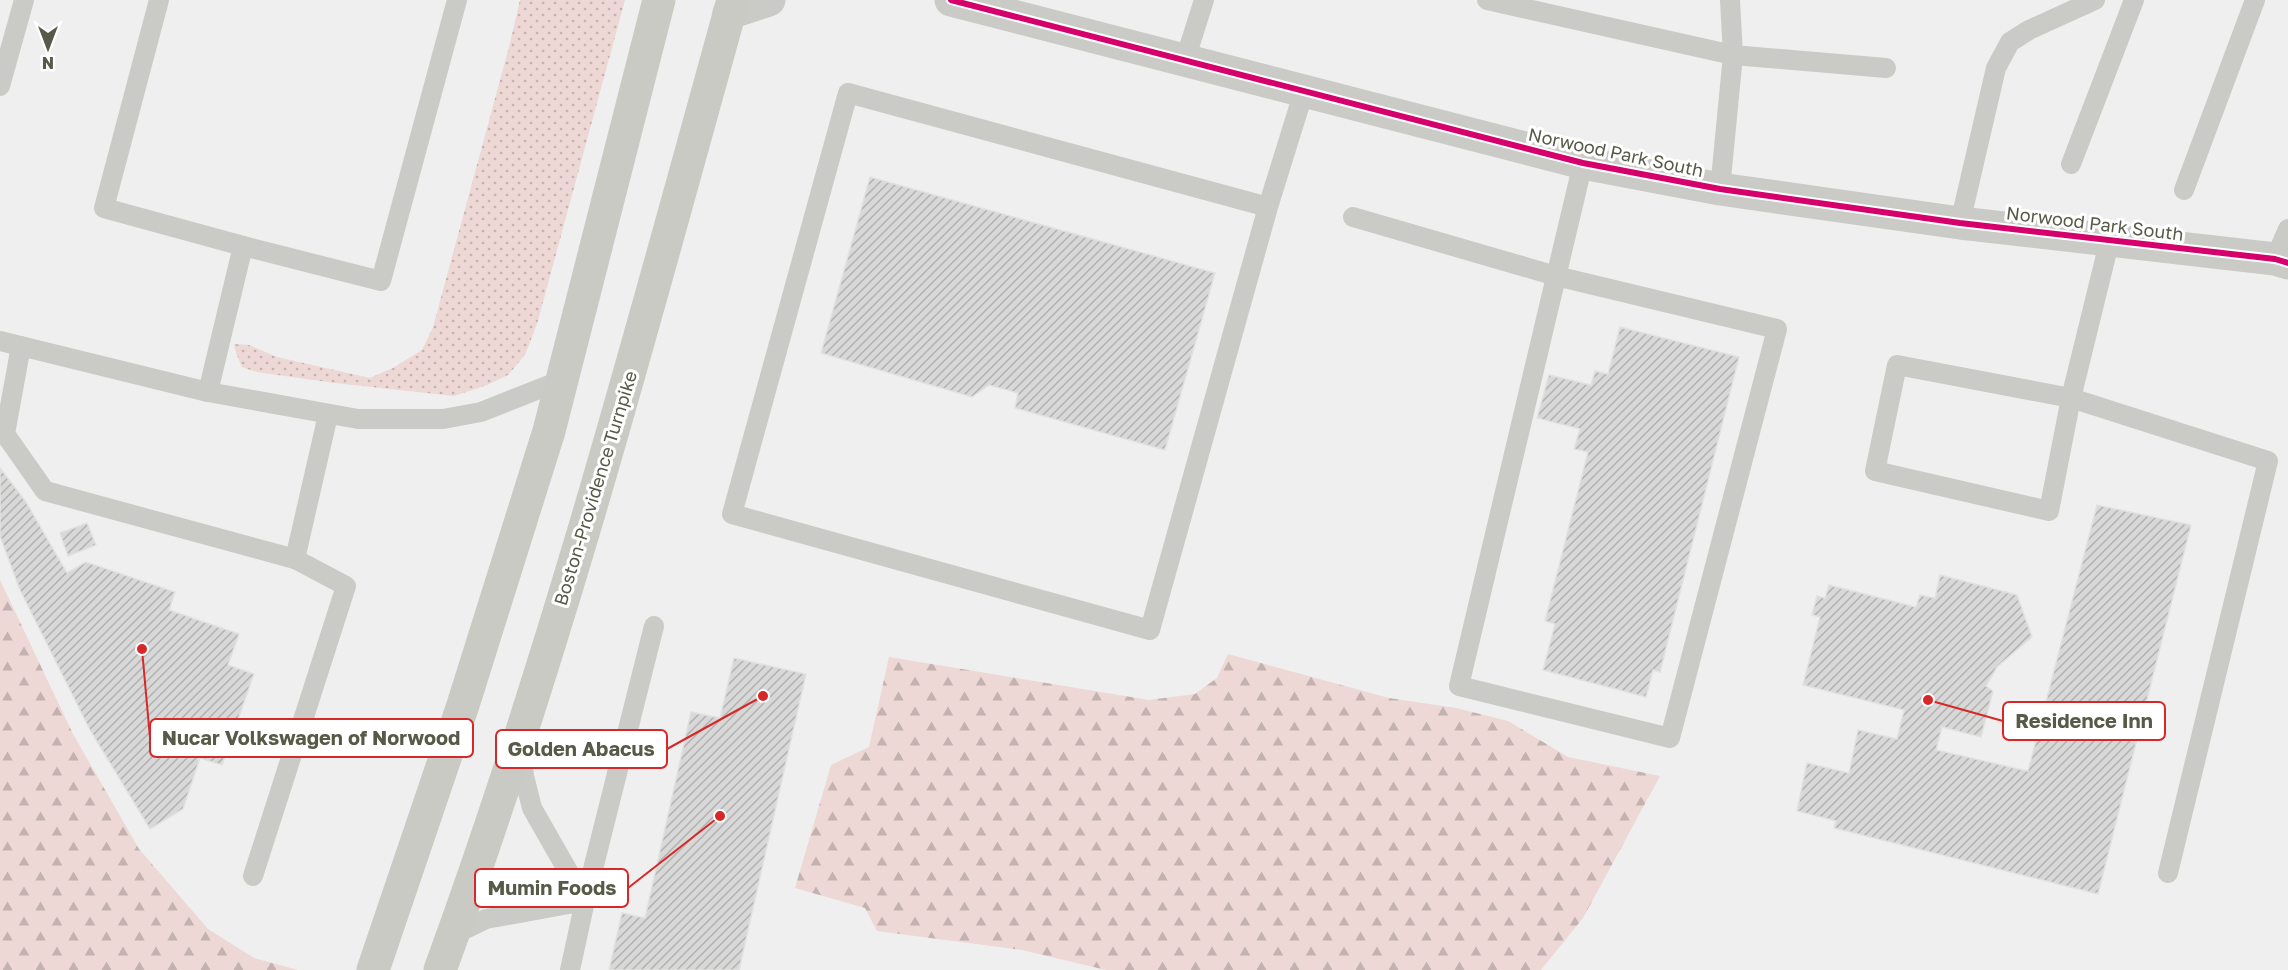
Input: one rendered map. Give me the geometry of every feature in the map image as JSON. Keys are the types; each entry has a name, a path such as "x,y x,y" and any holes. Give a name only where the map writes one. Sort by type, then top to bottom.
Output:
{"main road":[{"path":"373,970 463,705 545,443 659,0"},
{"name":"Boston-Providence Turnpike","path":"440,970 520,737 622,403 731,7"}],"street":[{"path":"731,7 769,0"},
{"name":"Norwood Park South","path":"951,0 1583,164 1720,189 1960,223 2282,261"}],"lane":[{"path":"0,86 24,0"},
{"path":"159,0 104,208 381,281 458,0"},
{"path":"1185,60 1204,0"},
{"path":"1487,0 1733,55 1886,68"},
{"path":"1720,189 1733,55 1730,0"},
{"path":"1960,223 1996,68 2010,42 2029,30 2095,0"},
{"path":"2071,164 2134,0"},
{"path":"2184,190 2255,0"},
{"path":"1268,207 848,93 732,514 1150,630 1268,207 1304,91"},
{"path":"1353,217 1556,276 1777,329 1670,738 1459,686 1556,276 1583,164"},
{"path":"2282,261 2288,229"},
{"path":"2110,239 2071,398 2049,511 1875,471 1897,365 2071,398 2268,461 2168,873"},
{"path":"208,392 243,246"},
{"path":"0,341 208,392 328,415 358,418 443,418 481,412 562,380"},
{"path":"21,346 5,435 45,491 294,560 346,586 253,876"},
{"path":"294,560 328,415"},
{"path":"570,970 654,626"},
{"path":"520,737 524,776 532,807 585,901"},
{"path":"453,935 486,919 585,901"}],"green space":[{"path":"520,0 625,0 537,324 525,355 508,375 454,396 335,383 256,372 242,367 234,344 249,345 277,357 370,378 393,368 422,350 433,327"},
{"path":"0,580 73,734 139,849 208,929 254,958 298,970 0,970"},
{"path":"1228,654 1389,698 1456,708 1508,721 1568,757 1660,776 1583,918 1541,970 1106,970 1022,950 877,931 865,908 795,888 831,765 869,747 889,657 1149,700 1195,694 1217,678"}],"building":[{"path":"870,177 1215,273 1165,450 1015,408 1018,393 989,385 972,397 821,353"},
{"path":"1620,327 1739,357 1660,672 1653,670 1646,697 1543,670 1555,624 1545,621 1588,452 1574,449 1580,429 1537,418 1549,375 1591,385 1595,371 1608,374"},
{"path":"0,468 26,502 67,573 86,562 175,592 169,610 239,634 228,665 254,674 222,765 200,758 183,809 150,829 90,730 20,590 0,536"},
{"path":"2097,505 2191,525 2098,894 1834,828 1836,821 1797,811 1807,763 1849,773 1858,730 1897,739 1904,710 1803,685 1820,617 1812,615 1817,596 1825,598 1829,585 1916,607 1920,595 1935,598 1940,575 2017,595 2032,637 1997,667 1986,686 1993,691 1981,737 1942,727 1936,750 2028,771"},
{"path":"87,523 96,545 68,556 60,533"},
{"path":"734,658 806,674 739,970 609,970 622,913 645,918 691,712 720,718"}],"cycle path":[{"path":"951,0 1583,163 1720,189 1960,223 2275,259 2288,263"}],"place":[{"name":"Nucar Volkswagen of Norwood","path":"142,649"},
{"name":"Golden Abacus","path":"763,696"},
{"name":"Residence Inn","path":"1928,700"},
{"name":"Mumin Foods","path":"720,816"}]}
